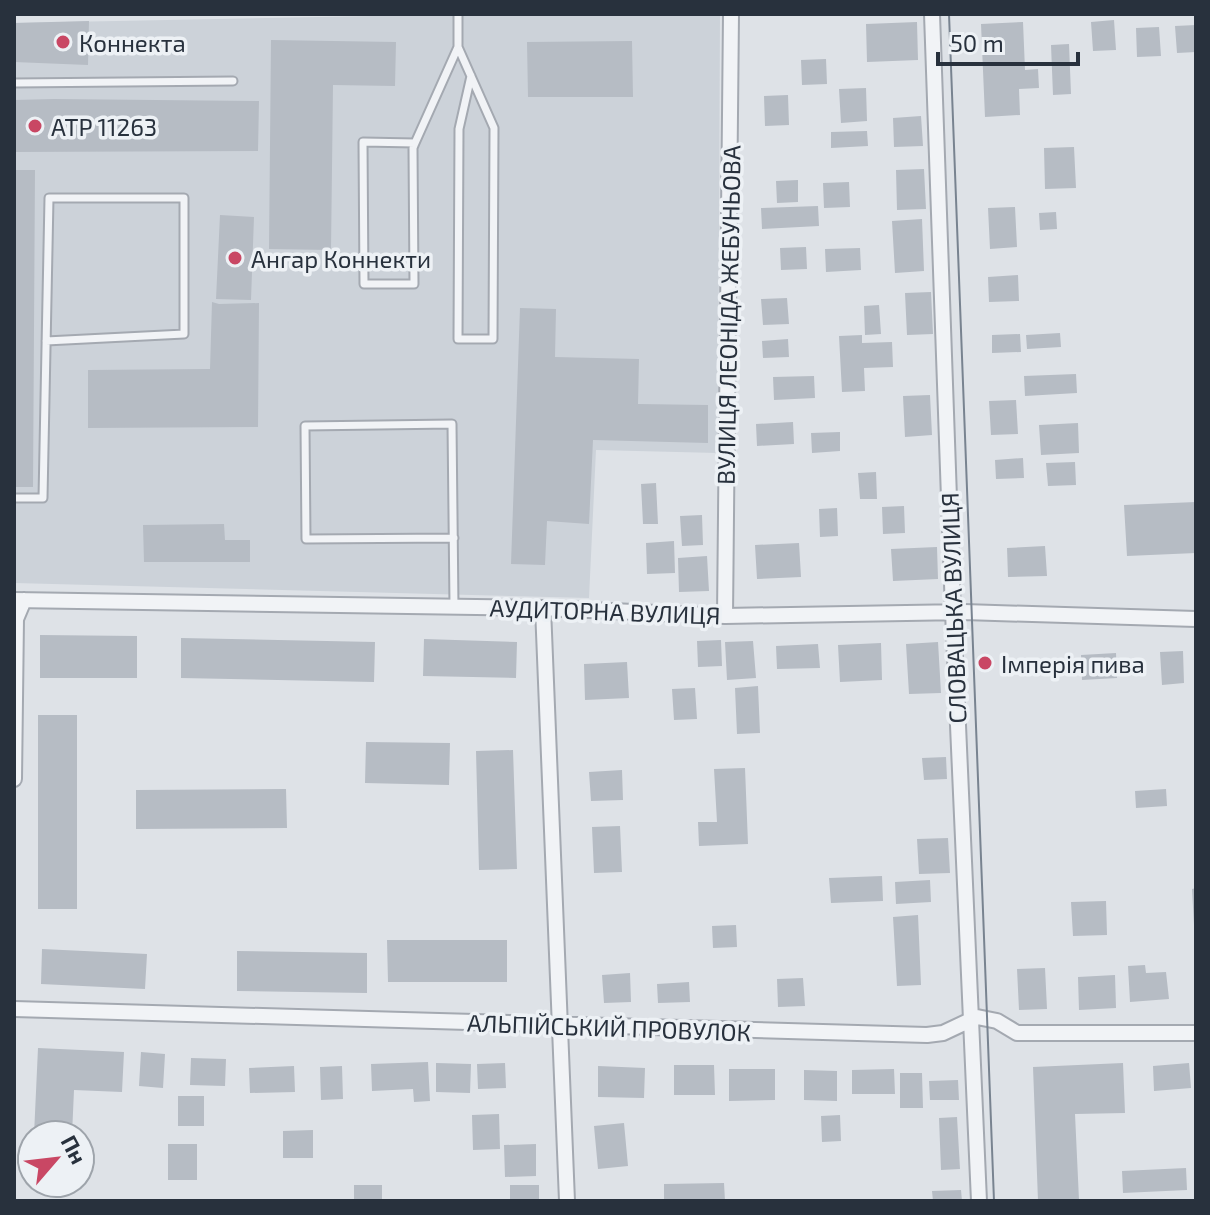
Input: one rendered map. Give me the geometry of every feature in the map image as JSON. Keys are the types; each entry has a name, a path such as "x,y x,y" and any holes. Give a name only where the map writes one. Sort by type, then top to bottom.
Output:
{"street":[{"name":"ВУЛИЦЯ ЛЕОНІДА ЖЕБУНЬОВА","path":"725,616 731,14"},
{"name":"СЛОВАЦЬКА ВУЛИЦЯ","path":"932,14 953,612 979,1201"},
{"name":"АУДИТОРНА ВУЛИЦЯ","path":"19,600 543,608 725,616 953,612 1196,619"},
{"path":"14,779 16,619 19,600"},
{"path":"543,608 567,1201"},
{"name":"АЛЬПІЙСЬКИЙ ПРОВУЛОК","path":"14,1009 927,1035 943,1033 972,1018"},
{"path":"972,1018 986,1017 1017,1033 1196,1033"}],"lane":[{"path":"415,143 363,142 364,284 414,284 413,148 458,47 458,14"},
{"path":"458,47 471,76 494,128 493,339 458,339 459,129 471,76"},
{"path":"14,83 233,81"},
{"path":"14,498 43,498 46,341 49,198 184,198 184,334 46,341"},
{"path":"454,538 306,539 305,426 452,424 454,538 454,606"}],"shaded area":[{"path":"476,14 720,14 718,453 596,450 589,598 14,583 14,23"}],"building":[{"path":"1114,20 1116,50 1093,51 1091,22"},
{"name":"Коннекта","path":"89,21 88,65 14,62 14,23"},
{"path":"917,22 918,60 867,62 866,24"},
{"path":"1023,22 1025,70 1038,69 1039,88 1019,89 1020,115 985,117 981,24"},
{"path":"1196,25 1196,52 1177,53 1175,26"},
{"path":"1159,27 1161,56 1137,57 1136,28"},
{"path":"271,40 396,42 395,86 333,85 331,250 269,249"},
{"path":"632,41 633,97 528,97 527,42"},
{"path":"1069,44 1071,94 1053,95 1051,45"},
{"path":"826,59 827,84 802,85 801,60"},
{"path":"866,88 867,121 841,123 839,89"},
{"path":"788,95 789,125 765,126 764,96"},
{"path":"14,100 259,101 258,151 14,152"},
{"path":"921,116 923,146 894,147 893,118"},
{"path":"867,131 868,146 831,148 831,132"},
{"path":"1074,147 1076,188 1045,189 1044,148"},
{"path":"924,169 926,209 897,210 896,170"},
{"path":"14,170 35,170 33,487 14,487"},
{"path":"798,180 798,202 777,203 776,181"},
{"path":"849,182 850,207 824,208 823,183"},
{"path":"818,206 819,226 762,229 761,208"},
{"path":"1015,207 1017,247 990,249 988,208"},
{"path":"1056,212 1057,229 1040,230 1039,213"},
{"name":"Ангар Коннекти","path":"220,215 254,217 251,300 216,299"},
{"path":"922,219 924,271 895,273 892,221"},
{"path":"806,247 807,269 781,270 780,248"},
{"path":"860,248 861,270 826,272 825,249"},
{"path":"1018,275 1019,301 989,302 988,277"},
{"path":"931,292 933,334 907,335 905,293"},
{"path":"787,298 789,324 763,325 761,299"},
{"path":"212,302 259,303 258,427 88,428 88,370 210,369"},
{"path":"879,305 881,334 865,335 864,306"},
{"path":"520,308 556,309 555,357 639,359 638,404 708,405 708,443 593,440 589,524 547,521 545,565 511,564"},
{"path":"1060,333 1061,347 1027,349 1026,335"},
{"path":"1020,334 1021,352 992,353 992,335"},
{"path":"862,335 862,343 892,342 893,367 864,368 865,391 842,392 839,336"},
{"path":"788,339 789,357 763,358 762,341"},
{"path":"1076,374 1077,393 1025,396 1024,376"},
{"path":"814,376 815,398 774,400 773,377"},
{"path":"930,395 932,435 905,437 903,396"},
{"path":"1016,400 1018,434 991,435 989,401"},
{"path":"793,422 794,444 757,446 756,424"},
{"path":"1078,423 1079,453 1041,455 1039,425"},
{"path":"840,432 840,451 812,453 811,433"},
{"path":"1023,458 1024,478 996,479 995,460"},
{"path":"1075,462 1076,485 1048,486 1046,463"},
{"path":"876,472 877,499 860,499 858,473"},
{"path":"656,483 658,524 643,524 641,484"},
{"path":"1196,502 1196,553 1127,556 1124,505"},
{"path":"904,506 905,533 883,534 882,507"},
{"path":"837,508 838,536 820,537 819,509"},
{"path":"702,515 703,545 682,546 680,516"},
{"path":"224,524 225,540 250,540 250,562 144,562 143,525"},
{"path":"674,541 675,573 647,574 646,543"},
{"path":"799,543 801,577 757,579 755,545"},
{"path":"1045,546 1047,576 1008,577 1007,548"},
{"path":"937,547 938,579 893,581 891,549"},
{"path":"707,556 709,591 679,592 678,558"},
{"path":"40,635 137,636 137,678 40,678"},
{"path":"181,638 375,642 374,682 181,678"},
{"path":"424,639 517,642 516,678 423,676"},
{"path":"721,640 722,666 698,667 697,641"},
{"path":"753,641 756,678 727,680 725,642"},
{"path":"938,642 941,693 909,694 906,644"},
{"path":"881,643 882,680 840,682 838,645"},
{"path":"818,644 820,668 777,669 776,646"},
{"path":"1183,651 1184,683 1162,685 1160,652"},
{"path":"1116,653 1117,678 1082,680 1081,655"},
{"path":"627,662 629,698 585,700 584,664"},
{"path":"758,686 760,733 737,734 735,688"},
{"path":"695,688 697,719 674,720 672,689"},
{"path":"38,715 77,715 77,909 38,909"},
{"path":"366,742 450,743 449,785 365,783"},
{"path":"513,750 517,869 479,870 476,751"},
{"path":"946,757 947,779 924,780 922,758"},
{"path":"745,768 748,844 699,846 698,822 717,822 714,769"},
{"path":"622,770 623,800 591,801 589,772"},
{"path":"286,789 287,828 136,829 136,790"},
{"path":"1166,789 1167,806 1136,808 1135,791"},
{"path":"620,826 622,872 594,873 592,827"},
{"path":"948,838 950,873 919,874 917,839"},
{"path":"882,876 883,901 831,903 829,878"},
{"path":"930,880 931,902 896,904 895,882"},
{"path":"1196,888 1196,925 1194,925 1192,889"},
{"path":"1106,901 1107,935 1073,936 1071,902"},
{"path":"918,915 921,985 897,986 893,917"},
{"path":"736,925 737,947 713,948 712,926"},
{"path":"387,940 507,940 507,982 388,982"},
{"path":"42,949 147,954 145,989 41,984"},
{"path":"237,951 367,953 367,993 237,991"},
{"path":"1145,965 1146,973 1166,972 1169,999 1130,1002 1128,966"},
{"path":"1045,968 1047,1009 1019,1010 1017,969"},
{"path":"630,973 631,1002 604,1003 602,975"},
{"path":"1115,975 1116,1008 1079,1010 1078,977"},
{"path":"803,978 805,1006 778,1007 777,979"},
{"path":"689,982 690,1002 658,1003 657,984"},
{"path":"38,1048 124,1052 122,1092 74,1090 73,1119 35,1119"},
{"path":"141,1052 165,1054 163,1088 139,1086"},
{"path":"191,1058 226,1059 225,1086 190,1085"},
{"path":"428,1062 430,1101 414,1102 413,1089 372,1091 371,1064"},
{"path":"436,1063 471,1064 470,1093 436,1092"},
{"path":"505,1063 506,1088 478,1089 477,1064"},
{"path":"1123,1063 1125,1113 1075,1114 1079,1200 1038,1201 1033,1067"},
{"path":"1189,1063 1191,1088 1154,1091 1153,1066"},
{"path":"674,1065 714,1065 715,1095 674,1095"},
{"path":"294,1066 295,1092 250,1093 249,1068"},
{"path":"342,1066 343,1099 321,1100 320,1067"},
{"path":"598,1066 645,1068 644,1098 598,1097"},
{"path":"729,1069 775,1069 775,1100 729,1101"},
{"path":"894,1069 895,1094 852,1094 852,1070"},
{"path":"804,1070 837,1071 837,1101 804,1100"},
{"path":"900,1073 922,1073 923,1108 900,1108"},
{"path":"958,1080 959,1100 930,1100 929,1081"},
{"path":"178,1096 204,1096 204,1126 178,1126"},
{"path":"499,1114 500,1149 473,1150 472,1115"},
{"path":"840,1115 841,1141 822,1142 821,1116"},
{"path":"957,1117 960,1169 941,1170 939,1118"},
{"path":"624,1123 628,1166 598,1169 594,1126"},
{"path":"313,1130 313,1158 283,1158 283,1131"},
{"path":"168,1144 197,1144 197,1180 168,1180"},
{"path":"536,1144 536,1176 505,1177 504,1145"},
{"path":"1186,1168 1187,1190 1123,1193 1122,1171"},
{"path":"724,1183 725,1201 664,1201 664,1184"},
{"path":"354,1185 382,1185 382,1201 354,1201"},
{"path":"510,1185 539,1185 539,1201 510,1201"},
{"path":"961,1190 962,1201 933,1201 932,1191"}],"tram line":[{"path":"949,14 994,1201"}],"place":[{"name":"Коннекта","path":"63,42"},
{"name":"ATP 11263","path":"35,126"},
{"name":"Ангар Коннекти","path":"235,258"},
{"name":"Імперія пива","path":"985,663"}]}
